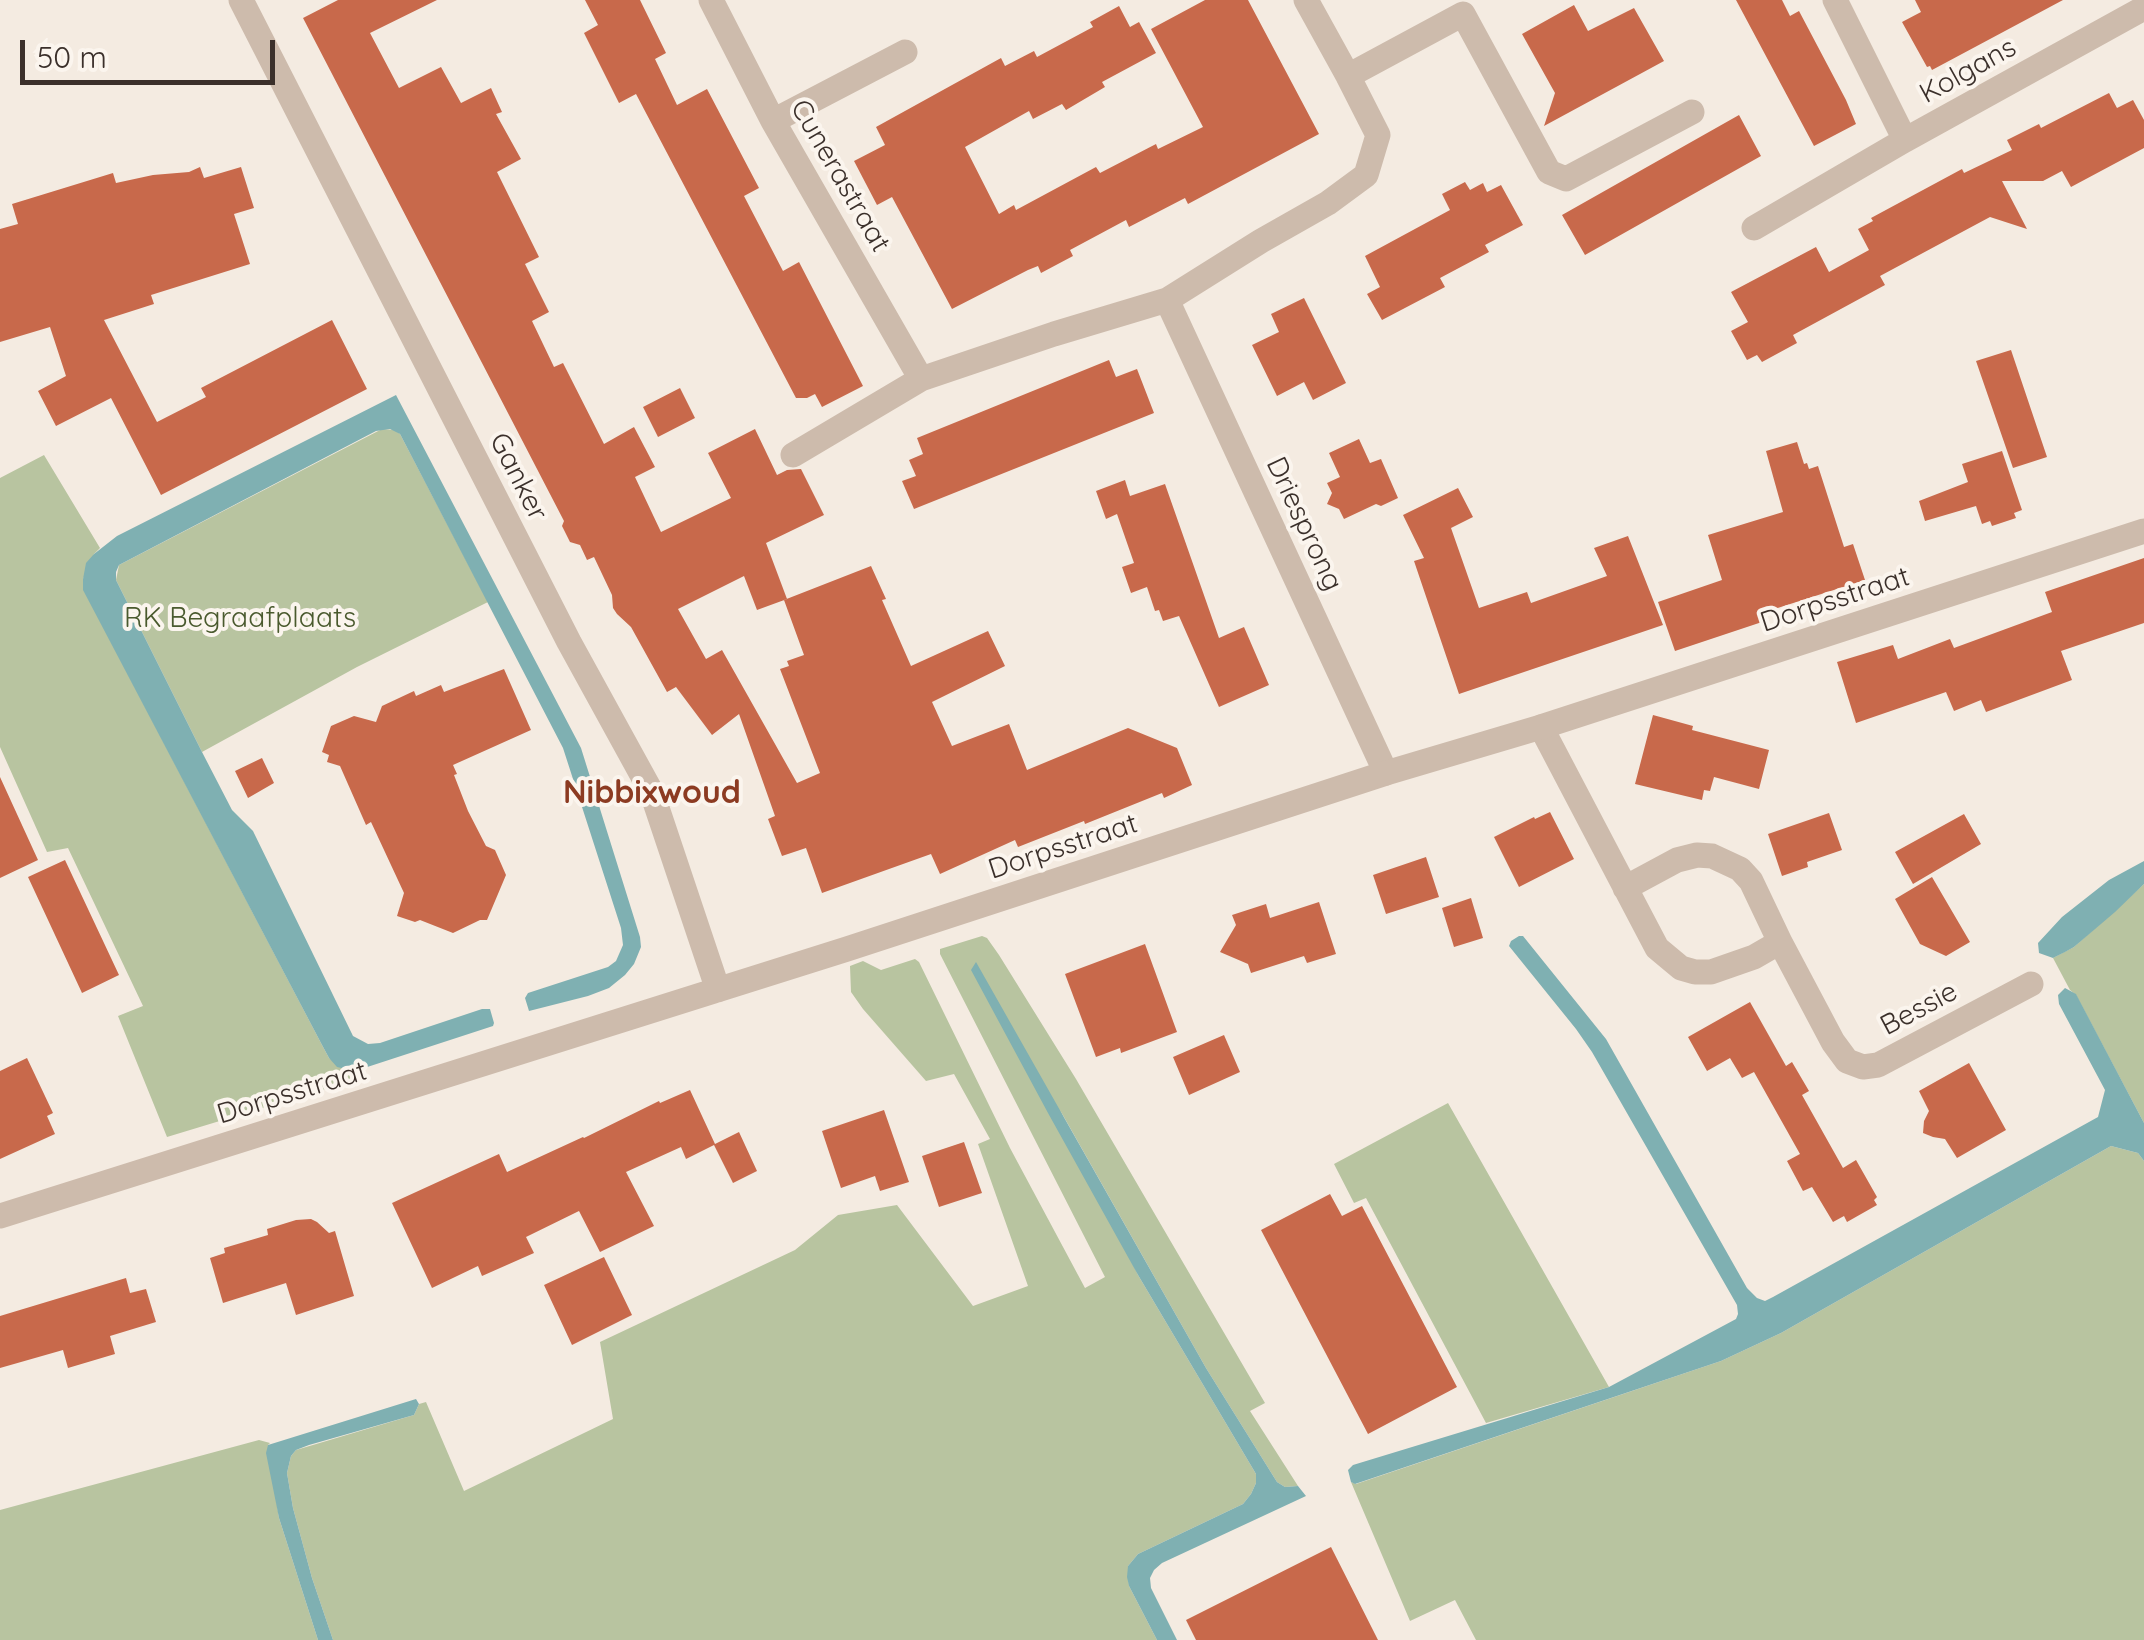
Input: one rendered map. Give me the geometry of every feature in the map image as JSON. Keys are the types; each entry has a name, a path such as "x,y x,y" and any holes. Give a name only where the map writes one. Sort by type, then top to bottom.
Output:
{"street":[{"name":"Ganker","path":"241,0 569,642 652,793 718,990"},
{"name":"Cunerastraat","path":"710,0 773,120 921,378"},
{"path":"793,456 921,378 1168,300 1328,203 1366,175 1378,135 1306,0"},
{"name":"Kolgans","path":"1835,0 1905,140 2144,8"},
{"path":"1348,76 1463,14 1549,172 1566,180 1692,112"},
{"path":"773,120 906,52"},
{"path":"1754,228 1905,140"},
{"name":"Driesprong","path":"1168,300 1386,773"},
{"name":"Dorpsstraat","path":"0,1216 718,990 1386,773 1541,728 2144,531"},
{"path":"1541,728 1656,948 1681,968 1711,972 1754,957 1780,942"},
{"name":"Bessie","path":"1625,888 1677,860 1697,856 1712,856 1740,869 1751,880 1840,1052 1848,1061 1863,1067 1878,1065 2031,984"}],"green space":[{"name":"RK Begraafplaats","path":"382,429 400,434 488,602 357,667 202,752 116,580 119,565"},
{"path":"44,455 100,548 83,579 84,590 329,1058 350,1071 354,1080 307,1095 302,1088 278,1097 279,1103 167,1137 118,1016 143,1006 68,848 47,852 0,747 0,478"},
{"path":"2144,884 2144,1123 2053,958 2074,947"},
{"path":"982,936 999,955 1076,1079 1265,1403 1250,1411 1298,1486 1285,1487 1277,1482 1206,1368 1060,1110 1138,1275 1256,1474 1256,1483 1243,1504 1138,1554 1128,1566 1129,1586 1157,1640 333,1640 293,1508 287,1473 296,1450 414,1415 419,1404 426,1402 464,1491 613,1419 600,1342 795,1250 838,1215 897,1205 973,1306 1028,1286 978,1144 990,1139 954,1074 926,1081 851,992 850,966 863,961 881,970 915,959 919,962 1010,1148 1085,1288 1105,1277 940,954 940,949"},
{"path":"1448,1103 1609,1387 1486,1423 1366,1198 1354,1203 1334,1164"},
{"path":"2111,1146 2138,1153 2144,1161 2144,1640 1476,1640 1455,1600 1410,1621 1351,1482 1356,1484 1721,1361 1781,1333"},
{"path":"259,1440 270,1443 279,1518 318,1640 0,1640 0,1510"}],"water":[{"path":"396,395 581,748 641,947 634,964 609,988 529,1011 525,998 528,993 616,961 623,945 621,928 563,748 400,434 390,429 376,431 119,565 116,572 116,580 202,752 232,810 253,831 353,1036 368,1044 380,1043 490,1009 493,1026 355,1071 337,1067 329,1058 83,590 83,579 86,563 117,536"},
{"path":"2144,861 2144,884 2115,912 2065,952 2053,958 2039,953 2038,943 2062,917 2109,880"},
{"path":"1523,936 1606,1039 1747,1288 1765,1301 2098,1117 2105,1090 2059,1004 2058,995 2065,988 2076,994 2144,1123 2144,1161 2138,1153 2111,1146 1781,1333 1721,1361 1355,1484 1348,1470 1353,1465 1609,1387 1736,1319 1738,1314 1737,1305 1592,1052 1509,946"},
{"path":"976,962 1206,1368 1277,1482 1285,1487 1298,1486 1306,1496 1154,1570 1151,1588 1177,1640 1157,1640 1129,1586 1128,1566 1138,1554 1243,1504 1256,1483 1256,1474 1048,1113 971,970"},
{"path":"416,1399 419,1404 414,1415 309,1445 291,1456 287,1473 293,1508 333,1640 318,1640 279,1518 266,1453 268,1445"}],"building":[{"path":"338,0 437,0 370,33 399,88 441,67 461,103 491,88 502,112 496,114 521,159 497,172 539,257 525,264 549,312 532,321 554,367 563,363 604,444 634,427 655,467 635,477 661,532 731,498 708,453 755,429 777,475 801,469 824,515 766,543 787,599 871,566 911,666 988,631 1005,666 932,702 952,746 1009,724 1027,770 1128,728 1177,748 1192,785 1018,847 1015,840 940,874 931,854 822,893 806,848 782,856 768,819 775,816 739,714 712,735 676,687 667,692 631,627 613,608 612,595 594,557 587,560 580,545 570,542 562,526 564,521 303,18","holes":["744,576 757,610 784,600 804,655 787,661 789,666 780,669 820,773 797,783 722,650 706,659 678,609"]},
{"path":"585,0 640,0 666,53 655,59 677,105 707,89 759,188 744,196 783,271 799,262 863,386 822,407 815,394 796,398 636,94 619,103 584,33 598,25"},
{"path":"1205,0 1248,0 1319,134 1188,204 1185,198 1129,227 1126,220 1070,250 1073,256 1041,273 1038,266 1028,270 952,309 892,197 877,205 854,161 885,145 876,127 1001,58 1005,66 1034,51 1037,57 1093,27 1090,22 1119,6 1130,27 1139,22 1156,53 1102,82 1105,87 1066,110 1062,104 1033,119 1029,111 965,147 999,214 1014,205 1016,210 1096,167 1100,173 1156,144 1158,149 1203,127 1151,29"},
{"path":"1736,0 1782,0 1790,16 1799,11 1856,124 1814,146"},
{"path":"1915,0 2063,0 1932,70 1902,22 1921,12"},
{"path":"1574,5 1588,31 1634,8 1664,61 1544,126 1555,93 1522,34"},
{"path":"2109,93 2117,108 2133,100 2144,120 2144,148 2071,187 2062,171 2043,181 2002,181 2027,229 1990,217 1880,276 1885,285 1793,335 1797,343 1762,362 1757,355 1747,360 1731,331 1748,322 1731,292 1816,247 1829,272 1869,250 1858,229 1873,221 1871,218 1962,169 1964,173 2012,150 2007,140 2039,124 2041,128"},
{"path":"1739,115 1761,156 1585,255 1562,215"},
{"path":"200,167 204,178 241,167 254,208 234,214 250,264 151,295 154,304 104,320 157,422 206,397 201,388 332,320 367,389 161,495 111,398 56,426 38,391 66,376 50,327 0,342 0,229 18,224 12,204 113,173 116,183"},
{"path":"1465,182 1470,190 1483,183 1487,192 1501,185 1523,225 1485,245 1489,252 1440,278 1445,287 1382,320 1367,294 1380,287 1365,256 1450,210 1442,194"},
{"path":"1304,298 1346,383 1313,400 1304,382 1277,396 1252,345 1279,332 1271,314"},
{"path":"2011,350 2047,457 2013,468 1976,361"},
{"path":"1109,360 1116,377 1137,369 1154,413 914,509 902,481 916,476 909,460 923,454 917,438"},
{"path":"680,388 695,418 658,437 643,407"},
{"path":"1359,439 1370,463 1381,459 1398,498 1344,519 1339,509 1327,504 1332,493 1327,483 1340,477 1329,453"},
{"path":"1797,442 1804,464 1809,469 1818,466 1844,547 1853,544 1865,580 1759,614 1762,622 1675,651 1658,602 1722,580 1708,535 1783,512 1766,451"},
{"path":"2002,451 2022,510 2014,513 2016,518 1992,526 1990,521 1982,524 1976,506 1925,521 1919,501 1968,482 1962,464"},
{"path":"1125,480 1130,496 1165,484 1219,638 1244,627 1269,685 1219,707 1179,616 1163,621 1147,587 1131,593 1122,567 1134,563 1117,514 1106,519 1096,491"},
{"path":"1458,488 1473,517 1451,528 1479,608 1527,592 1531,603 1607,576 1594,548 1628,536 1663,625 1459,694 1414,561 1424,558 1403,515"},
{"path":"2144,558 2144,623 2061,651 2072,680 1986,712 1981,700 1954,711 1946,692 1856,723 1837,662 1893,645 1898,659 1950,639 1954,648 2052,612 2045,592"},
{"path":"504,669 531,730 453,765 468,811 486,846 495,850 506,875 487,920 453,933 397,916 404,893 371,822 366,825 340,766 327,762 329,755 322,752 331,726 354,716 376,722 382,706 414,691 416,696 441,685 444,692"},
{"path":"1653,715 1693,726 1692,730 1769,750 1759,789 1714,777 1702,800 1635,784"},
{"path":"262,758 274,783 248,798 235,771"},
{"path":"0,777 38,860 0,878"},
{"path":"1550,812 1574,859 1519,887 1494,837"},
{"path":"1829,813 1842,850 1782,876 1768,834"},
{"path":"1964,814 1981,844 1913,884 1895,852"},
{"path":"1426,857 1439,897 1386,914 1373,875"},
{"path":"65,860 119,975 82,993 28,877"},
{"path":"1932,877 1970,942 1946,956 1920,944 1895,899"},
{"path":"1471,898 1483,938 1454,947 1442,908"},
{"path":"1319,902 1336,954 1307,963 1304,956 1251,973 1248,964 1220,952 1236,925 1232,915 1266,904 1270,918"},
{"path":"1145,944 1177,1032 1121,1053 1120,1048 1096,1057 1065,974"},
{"path":"1750,1002 1786,1066 1792,1062 1809,1091 1802,1095 1843,1168 1856,1160 1877,1197 1877,1205 1847,1222 1844,1216 1833,1222 1812,1187 1803,1191 1787,1161 1800,1154 1754,1072 1742,1078 1730,1058 1707,1071 1688,1037"},
{"path":"1224,1035 1240,1072 1189,1095 1173,1057"},
{"path":"27,1058 53,1113 47,1116 55,1134 0,1159 0,1071"},
{"path":"1969,1063 2006,1130 1957,1158 1945,1139 1923,1133 1929,1111 1919,1091"},
{"path":"690,1090 715,1144 739,1132 757,1171 733,1183 714,1145 686,1159 681,1147 626,1172 654,1226 600,1252 579,1211 526,1237 534,1253 482,1276 478,1266 432,1288 392,1203 499,1154 507,1172"},
{"path":"884,1110 909,1182 880,1191 875,1176 841,1188 822,1131"},
{"path":"964,1142 982,1193 939,1207 922,1156"},
{"path":"1330,1194 1342,1216 1362,1206 1457,1387 1368,1434 1261,1230"},
{"path":"311,1219 329,1233 335,1231 354,1296 296,1315 286,1283 223,1303 210,1258 225,1253 224,1248 268,1235 267,1229"},
{"path":"604,1257 632,1315 572,1345 544,1285"},
{"path":"126,1278 130,1293 146,1289 156,1322 110,1336 115,1354 68,1368 63,1350 0,1368 0,1316"},
{"path":"1331,1547 1378,1640 1196,1640 1186,1620"}],"district":[{"name":"Nibbixwoud","path":"652,793"}]}
